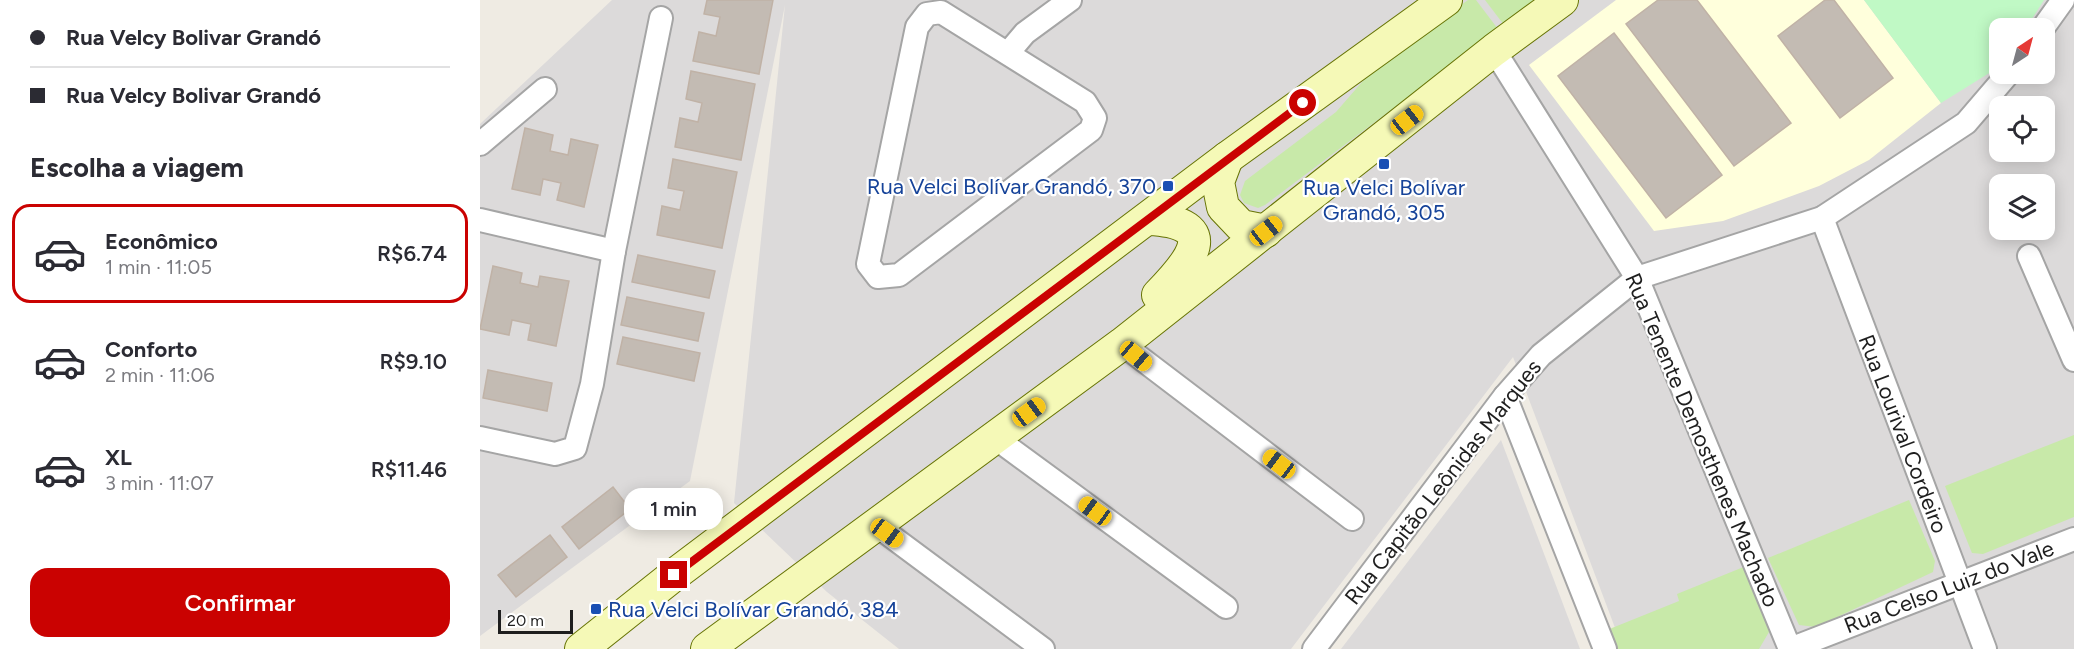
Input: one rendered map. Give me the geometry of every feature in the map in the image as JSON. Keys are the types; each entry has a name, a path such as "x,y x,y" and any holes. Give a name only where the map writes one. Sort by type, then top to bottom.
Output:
{"main road":[{"path":"587,646 674,575 1227,158 1446,0"},
{"path":"706,649 1122,344 1159,312 1266,231 1494,50 1562,0"},
{"path":"1227,158 1218,182 1223,207 1241,226 1266,231"},
{"path":"1122,344 1138,315 1184,269 1194,247 1194,238 1190,230 1182,224 1149,219"}],"street":[{"path":"1008,53 1025,33 1070,0"},
{"path":"2050,18 2062,0"},
{"path":"941,12 1008,53 1085,102 1095,118 1091,130 899,275 878,277 868,264 917,27 927,14 941,12"},
{"path":"480,438 555,454 575,448 592,384 614,251 661,18"},
{"name":"Rua Tenente Demosthenes Machado","path":"1494,50 1637,278 1790,649"},
{"name":"Rua Capitão Leônidas Marques","path":"1314,649 1505,396 1541,355 1637,278 1822,218 1966,123 1999,84"},
{"path":"480,144 545,89"},
{"name":"Rua Lourival Cordeiro","path":"1822,218 1985,649"},
{"path":"480,220 614,251"},
{"path":"2029,256 2074,360"},
{"path":"1122,344 1352,519"},
{"path":"1505,396 1605,649"},
{"path":"994,437 1226,607"},
{"path":"876,525 1043,649"},
{"name":"Rua Celso Luiz do Vale","path":"1790,649 2074,539"}],"shaded area":[{"path":"612,0 2074,0 2074,649 1623,649 1513,357 1291,649 899,649 827,592 734,503 785,5 690,481 480,636 480,124"},
{"path":"1616,0 1864,0 1941,103 1869,160 1819,186 1723,221 1654,231 1529,65"},
{"path":"1501,440 1580,649 1341,649"}],"green space":[{"path":"1468,0 1476,0 1498,29 1265,205 1258,208 1244,203 1240,195 1245,181 1336,112 1375,67"},
{"path":"1485,0 1538,0 1504,25"},
{"path":"1864,0 2044,0 2032,18 1989,18 1989,73 1941,103"},
{"path":"2074,435 2074,517 1983,554 1972,553 1945,486"},
{"path":"1909,500 1935,561 1933,572 1816,627 1799,625 1768,558"},
{"path":"1746,566 1769,623 1769,632 1759,649 1614,649 1607,630 1679,601 1677,594"}],"building":[{"path":"707,0 773,0 759,74 693,61 699,32 716,36 720,17 704,14"},
{"path":"1658,0 1697,0 1791,123 1734,166 1626,24"},
{"path":"1825,0 1834,0 1893,78 1840,118 1778,36"},
{"path":"1614,33 1722,175 1666,218 1558,76"},
{"path":"691,71 755,84 741,160 675,147 680,118 698,122 702,103 686,99"},
{"path":"525,128 553,135 550,151 568,155 571,139 598,145 584,207 557,200 561,183 543,179 540,195 512,189"},
{"path":"673,159 737,172 722,248 657,235 662,206 680,210 684,191 668,188"},
{"path":"638,255 715,271 709,298 632,282"},
{"path":"493,266 522,273 520,283 538,287 540,276 569,281 556,346 528,340 531,324 512,320 509,335 480,329"},
{"path":"627,297 704,313 698,341 621,325"},
{"path":"623,337 700,353 694,381 617,364"},
{"path":"488,370 552,383 547,411 483,398"},
{"path":"613,487 630,509 579,549 562,527"},
{"path":"550,535 567,557 516,597 498,575"}],"place":[{"name":"Rua Velci Bolívar Grandó, 305","path":"1384,164"},
{"name":"Rua Velci Bolívar Grandó, 370","path":"1168,186"},
{"name":"Rua Velci Bolívar Grandó, 384","path":"596,609"}],"route":[{"path":"674,575 1303,103"}]}
